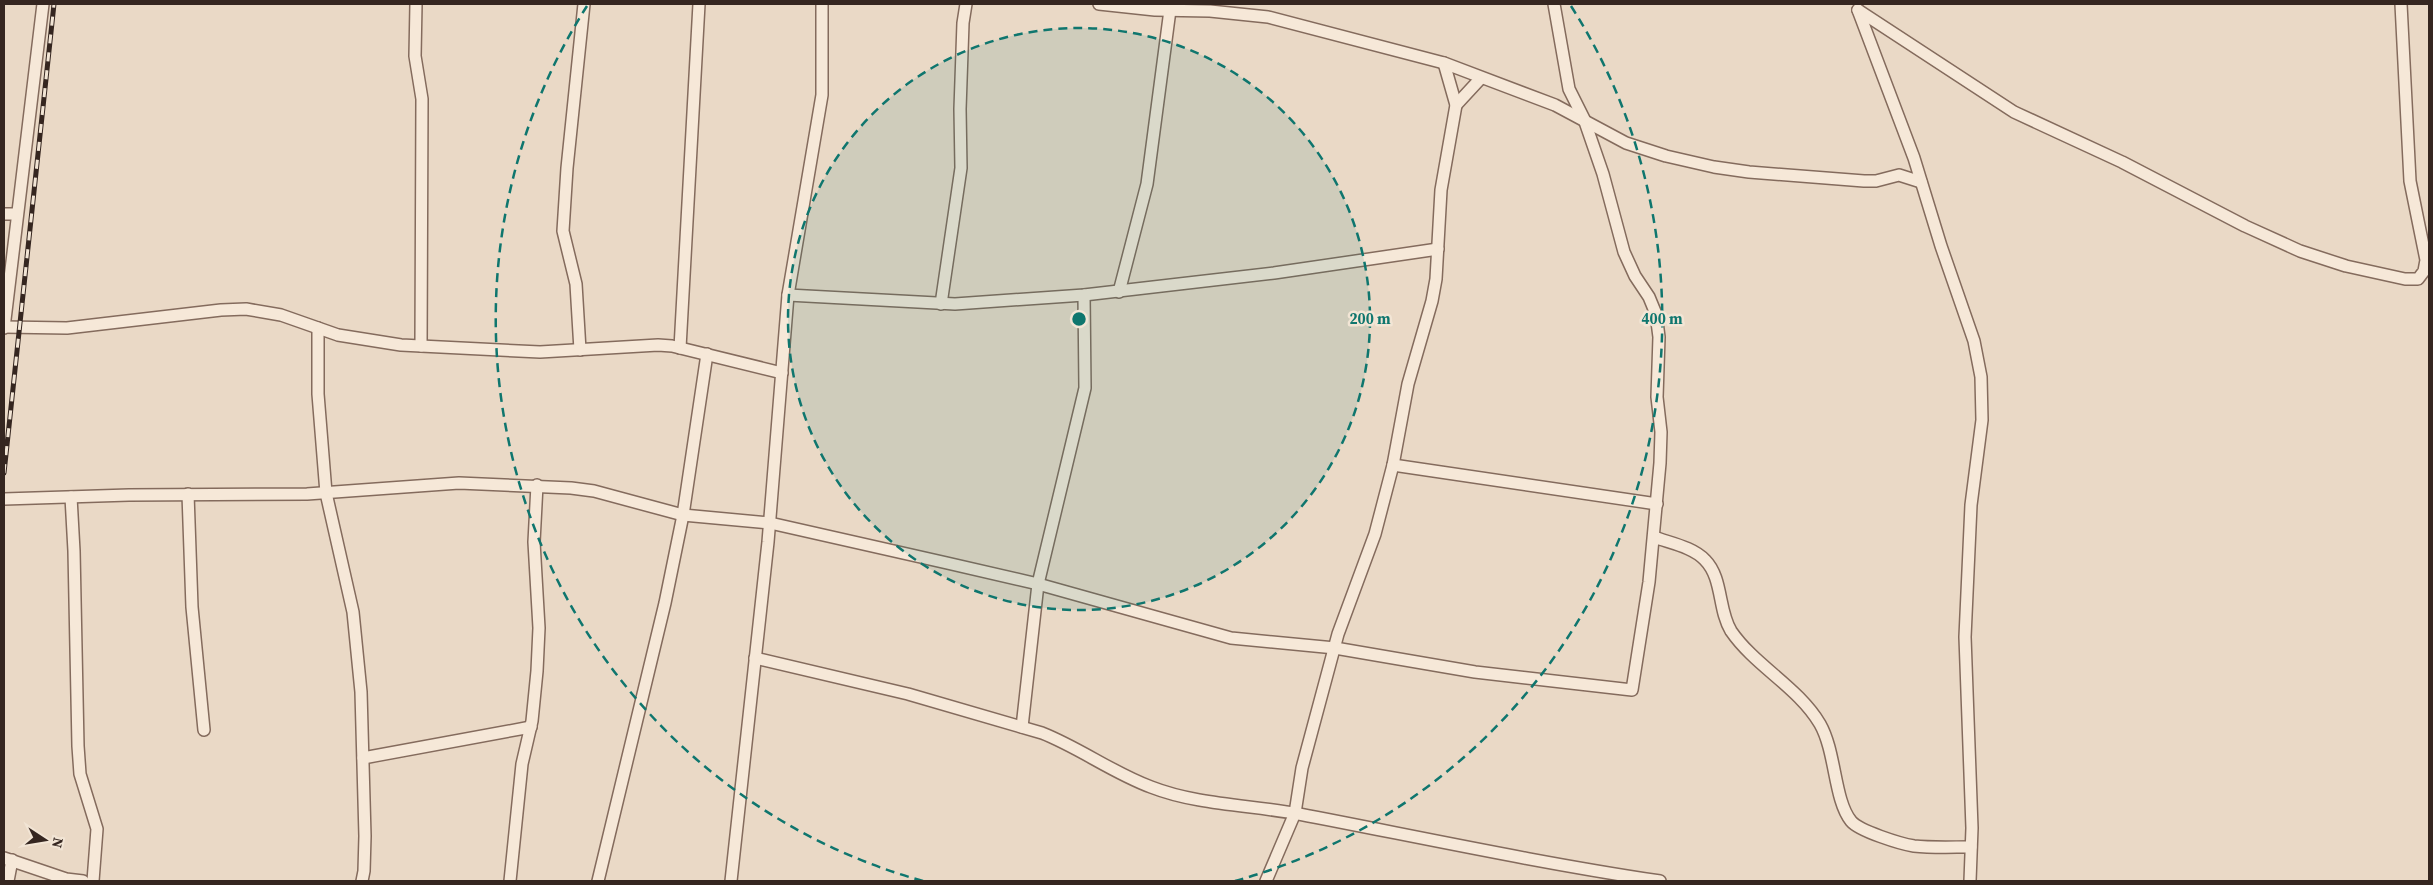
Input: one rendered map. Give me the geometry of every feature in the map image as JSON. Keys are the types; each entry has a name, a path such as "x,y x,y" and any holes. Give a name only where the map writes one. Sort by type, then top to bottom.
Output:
{"street":[{"path":"43,4 5,301 4,328 67,328 221,310 246,309 281,315 355,339 421,346 540,352 658,345 707,354 782,373"},
{"path":"416,4 415,56 422,98 421,346"},
{"path":"580,350 576,284 563,231 567,168 584,4"},
{"path":"680,348 700,4"},
{"path":"731,881 770,523 788,294 822,95 822,4"},
{"path":"940,304 961,168 960,99 963,23 966,4"},
{"path":"1099,4 1170,10 1214,7 1268,17 1444,64 1555,105 1626,143 1666,156 1714,167 1864,181 1899,175 1921,182"},
{"path":"1243,4 1251,15"},
{"path":"4,499 188,494 326,493 459,483 536,485 594,491 683,515 770,523 1038,584 1231,638 1267,643 1335,648 1475,672 1632,690 1657,504 1661,432 1657,397 1659,337 1656,314 1649,297 1635,276 1624,252 1603,174 1584,119 1569,89 1554,4"},
{"path":"1857,7 2014,112 2122,162 2245,226 2300,251 2346,266 2405,279 2418,279 2424,271 2426,260 2410,181 2401,4"},
{"path":"1857,7 1914,158 1941,246 1974,341 1981,377 1982,420 1971,505 1965,637 1972,828 1970,881"},
{"path":"1119,292 1147,184 1170,10"},
{"path":"1266,881 1295,813 1302,768 1335,648 1355,586 1375,534 1393,465 1408,384 1432,301 1438,249 1441,190 1456,105 1444,64"},
{"path":"1456,105 1481,78"},
{"path":"1899,175 1914,158"},
{"path":"4,214 17,214"},
{"path":"788,294 940,304 1084,295 1274,273 1438,249"},
{"path":"1022,727 1038,584 1085,388 1084,295"},
{"path":"318,328 318,394 326,493 353,612 361,692 364,862 362,881"},
{"path":"598,881 683,515 707,354"},
{"path":"1393,465 1657,504"},
{"path":"510,881 522,764 531,726 539,641 534,542 536,485"},
{"path":"188,494 192,607 204,730"},
{"path":"71,497 78,746 80,774 97,829 93,881"},
{"path":"1654,536 1693,551 1706,560 1714,574 1730,629 1806,706 1820,724 1830,748 1841,798 1851,821 1872,833 1913,846 1971,847"},
{"path":"755,658 908,694 1022,727 1063,741 1150,787 1177,795 1295,813 1605,877 1660,881"},
{"path":"363,758 531,726"},
{"path":"8,881 8,859 66,879 83,881"}],"railway":[{"path":"4,473 54,4"}]}
